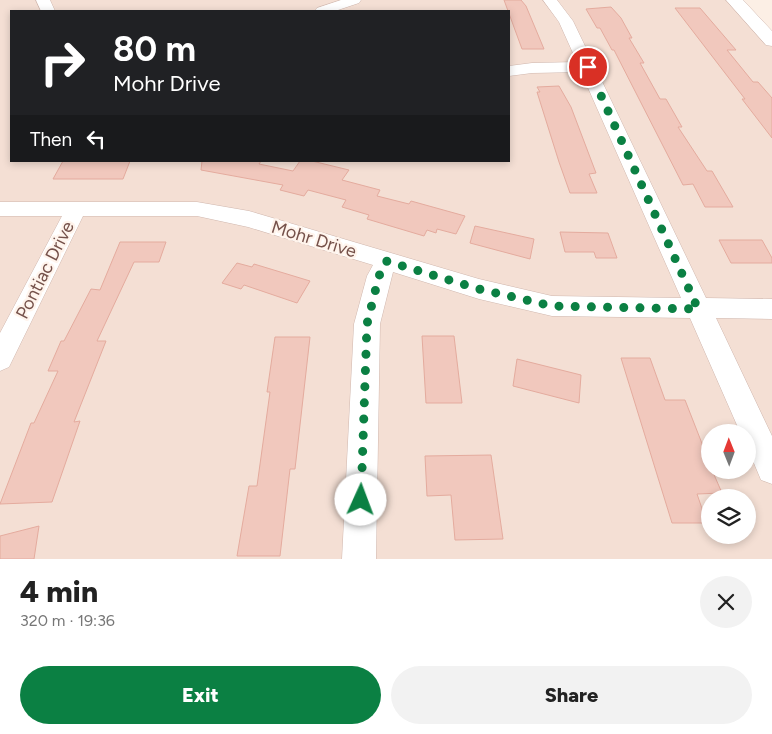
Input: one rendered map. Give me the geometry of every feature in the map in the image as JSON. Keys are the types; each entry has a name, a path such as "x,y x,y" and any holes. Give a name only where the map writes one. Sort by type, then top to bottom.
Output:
{"street":[{"path":"325,10 354,0"},
{"path":"550,0 566,20 772,469"},
{"path":"734,0 772,41"},
{"path":"510,71 532,68 588,67"},
{"name":"Pontiac Drive","path":"0,359 77,208"},
{"name":"Mohr Drive","path":"0,209 198,209 249,219 479,289 552,306 772,309"},
{"path":"359,559 367,324 379,276 386,261"}],"shaded area":[{"path":"0,0 734,0 772,41 772,559 0,559"}],"building":[{"path":"504,0 521,0 526,6 544,49 522,49 510,16 510,10 508,10"},
{"path":"611,7 621,18 632,38 629,38 644,63 640,63 660,99 666,99 682,127 678,127 707,171 712,171 733,207 705,207 693,184 683,185 614,50 612,50 600,28 597,28 586,9"},
{"path":"675,8 700,8 736,50 727,50 753,82 758,82 772,98 772,138 742,99 745,99"},
{"path":"559,86 571,107 596,173 589,174 597,193 570,193 537,92 540,92 537,87"},
{"path":"62,162 130,162 123,179 53,179"},
{"path":"202,162 260,162 259,164 293,171 299,162 316,162 349,170 342,180 380,190 377,196 409,204 411,201 465,216 456,234 437,229 436,233 427,230 424,236 367,219 369,215 342,207 346,200 308,190 304,196 280,190 283,185 201,170"},
{"path":"475,226 534,239 530,259 470,243"},
{"path":"560,232 608,233 617,258 596,258 594,252 565,252"},
{"path":"719,240 762,240 772,258 772,263 731,263"},
{"path":"120,242 166,242 159,262 134,262 97,341 106,341 74,422 80,421 52,502 0,504 31,423 34,423 58,371 48,371 61,341 64,341 91,289 100,290"},
{"path":"237,263 252,267 254,264 310,281 297,303 244,285 241,289 222,283"},
{"path":"422,336 454,336 462,403 426,403"},
{"path":"275,337 310,337 295,469 290,469 280,556 237,556 249,486 257,486 270,392 267,392"},
{"path":"621,358 650,358 665,400 685,400 701,441 701,479 716,479 720,489 701,489 701,494 697,494 701,506 701,523 672,523"},
{"path":"517,359 581,375 579,403 513,386"},
{"path":"491,455 503,539 455,540 451,495 427,496 425,456"},
{"path":"39,526 34,559 0,559 0,536"}],"route":[{"path":"361,500 367,324 379,276 386,261 479,289 552,306 698,309 588,67"}]}
